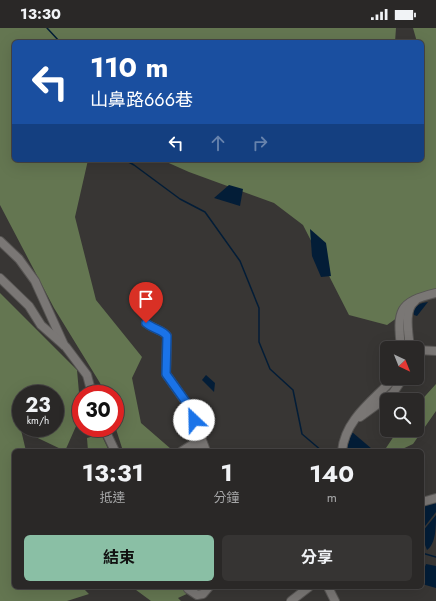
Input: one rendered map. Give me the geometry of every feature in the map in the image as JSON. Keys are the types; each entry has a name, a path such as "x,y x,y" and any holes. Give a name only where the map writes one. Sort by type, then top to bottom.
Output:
{"street":[{"path":"0,241 19,259 35,281 66,347 87,376 90,385"},
{"path":"0,278 29,306 41,324 66,347"},
{"path":"400,341 398,320 404,307 411,301 420,297 436,293"},
{"path":"409,341 409,314 412,303 420,297"},
{"path":"146,323 154,329 164,332 167,336 166,374 190,408 205,447"},
{"path":"424,350 436,351"},
{"path":"343,449 346,436 353,422 370,401 387,385"},
{"path":"353,422 393,393 398,385"},
{"path":"108,437 114,449"},
{"path":"185,449 192,444 205,447"},
{"path":"424,501 436,498"},
{"path":"188,589 197,595 203,594 207,589"},
{"path":"291,601 306,589"},
{"path":"329,589 335,601"}],"green space":[{"path":"0,28 396,28 395,40 12,40 12,162 88,162 75,217 96,300 142,357 132,378 141,423 171,449 122,449 119,437 124,437 124,385 101,385 54,308 0,205"},
{"path":"413,28 436,28 436,290 387,325 349,315 303,225 274,203 189,172 166,162 424,162 424,40 416,40"},
{"path":"0,293 77,370 78,385 72,385 72,435 66,449 61,449 36,437 64,437 64,385 12,385 12,437 23,437 26,449 12,449 12,589 84,589 89,594 67,601 0,601"},
{"path":"436,384 436,411 424,428 424,397"},
{"path":"102,437 108,449 88,449 87,438"},
{"path":"393,437 418,437 413,444 402,449 385,449"},
{"path":"135,589 198,589 178,598 181,601 151,601"}],"water":[{"path":"229,185 243,189 240,206 214,198"},
{"path":"310,229 326,243 331,276 321,277 312,256"},
{"path":"428,302 417,316 414,315 413,312 417,306"},
{"path":"206,375 215,383 214,392 202,380"},
{"path":"352,432 372,449 347,449"},
{"path":"436,501 436,512 424,527 424,503"},
{"path":"436,515 434,539 427,550 424,545 424,530"},
{"path":"426,564 436,566 436,588 424,585 424,569"}],"waterway":[{"path":"47,28 58,40"},
{"path":"129,162 180,199 205,212 240,261 259,308 259,342 270,369 293,390 302,434 320,449"},
{"path":"424,554 436,557"}],"route":[{"path":"146,323 154,329 164,332 167,336 166,374 190,408 194,420"}]}
